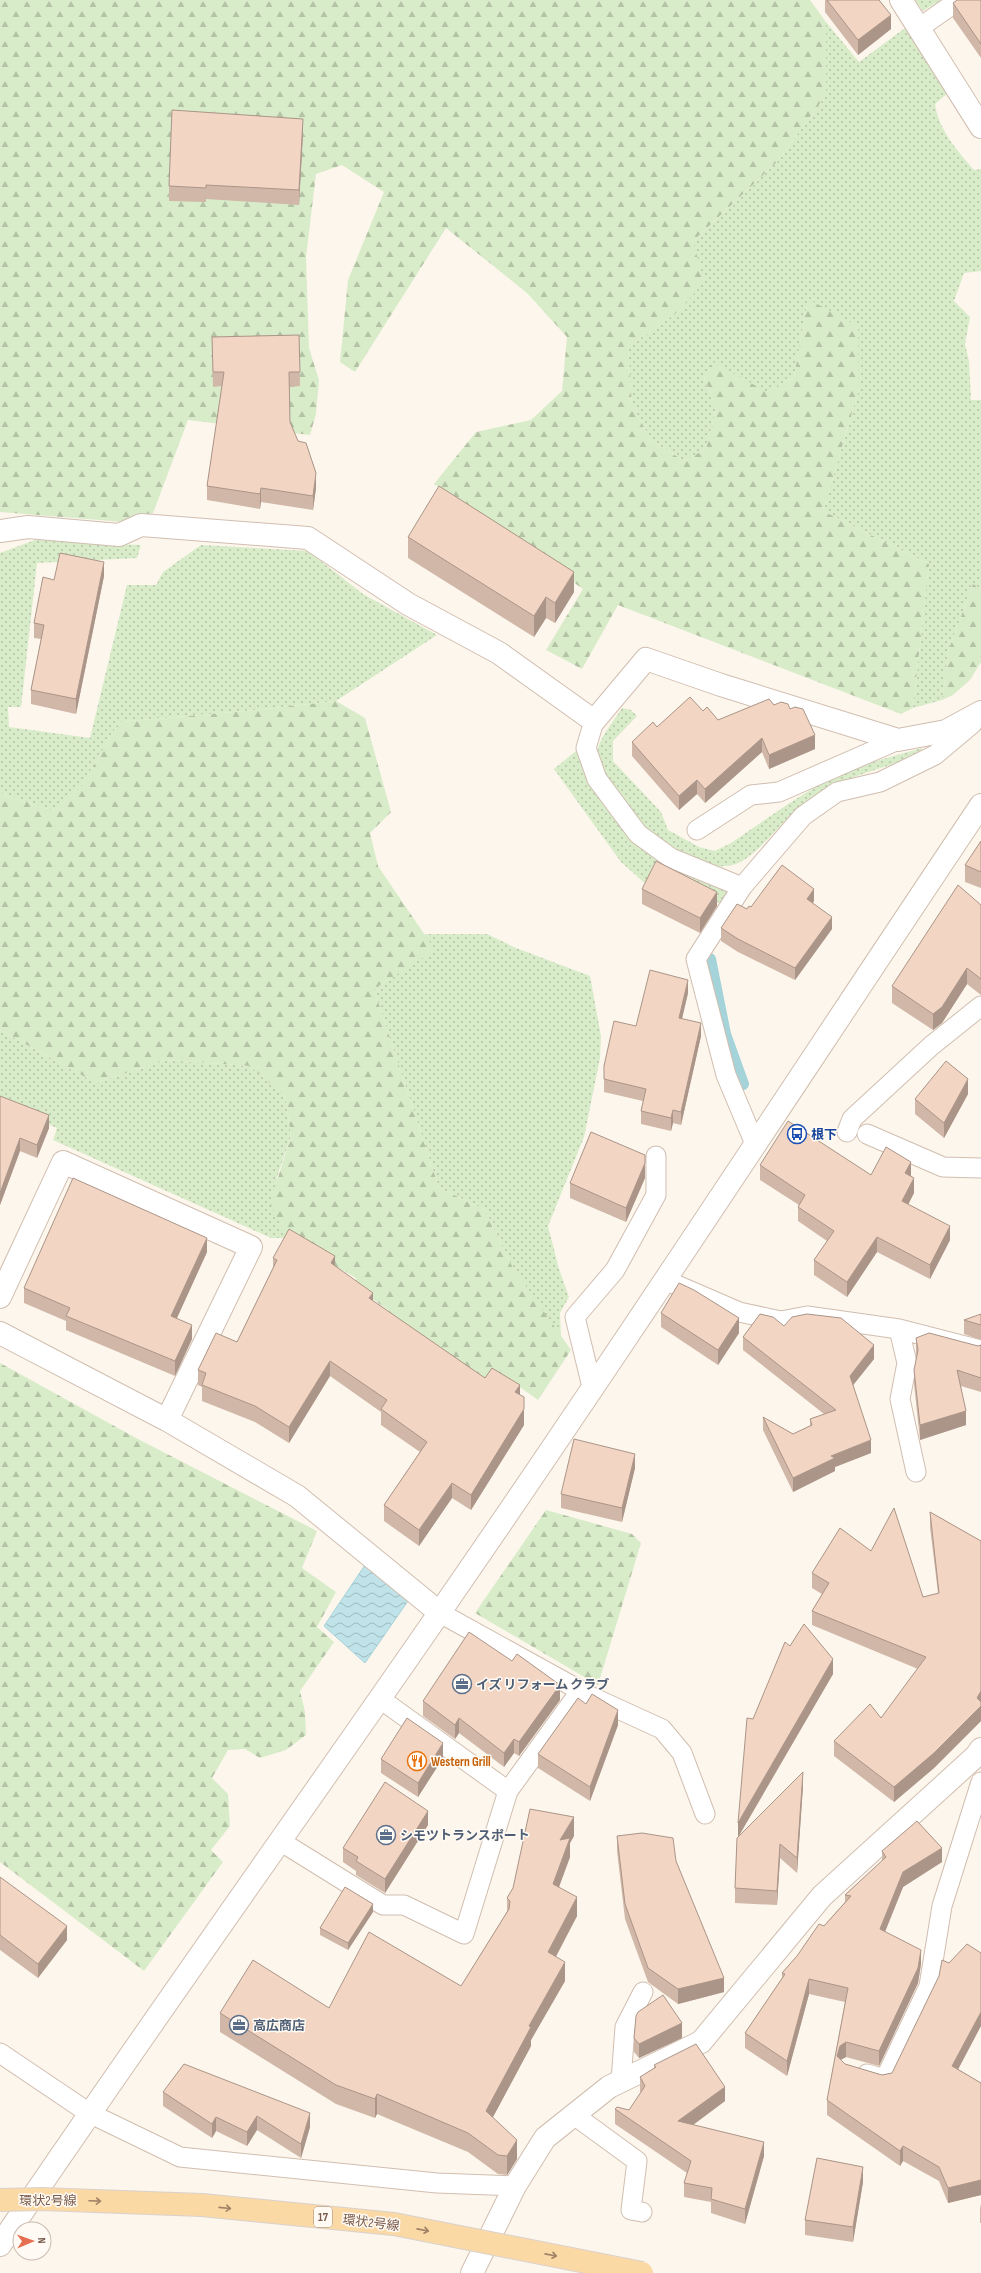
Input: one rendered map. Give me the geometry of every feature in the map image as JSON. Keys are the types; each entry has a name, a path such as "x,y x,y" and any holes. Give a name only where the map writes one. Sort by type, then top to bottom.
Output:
{"main road":[{"name":"環状2号線","path":"0,2200 42,2199 202,2205 394,2224 642,2273"}],"street":[{"path":"901,0 981,127"},
{"path":"0,531 28,527 119,534 141,525 308,538 408,604 499,653 594,722 646,659 721,686 898,740 946,731 981,712"},
{"path":"0,2245 89,2113 440,1613 665,1280 981,805"},
{"path":"0,1297 63,1162 251,1247 168,1420"},
{"path":"0,1333 168,1420 297,1496 440,1613"},
{"path":"472,2273 515,2186 545,2138 609,2087 701,2042 822,1896 976,1756 981,1749"}],"lane":[{"path":"919,28 959,0"},
{"path":"755,1144 726,1075 696,959 742,887 803,816 837,792 880,782 935,755 981,716"},
{"path":"594,722 586,748 597,779 638,834 670,858 742,887"},
{"path":"696,830 751,795 779,792 898,740"},
{"path":"847,1132 852,1119 931,1046 981,1006"},
{"path":"867,1134 943,1167 981,1168"},
{"path":"592,1388 575,1316 616,1270 656,1195 656,1156"},
{"path":"665,1280 739,1312 780,1321 807,1316 899,1329 981,1350"},
{"path":"899,1329 907,1363 900,1399 916,1472"},
{"path":"440,1613 581,1690 662,1728 682,1752 705,1814"},
{"path":"280,1841 383,1905 404,1905 464,1934 508,1791 581,1690"},
{"path":"379,1698 508,1791"},
{"path":"848,2068 885,2080 929,1986 942,1906 981,1782"},
{"path":"621,2081 625,2027 643,1992"},
{"path":"0,2053 89,2113 180,2157 437,2183 515,2186"},
{"path":"574,2115 637,2161 631,2210 642,2212"}],"green space":[{"path":"0,0 810,0 826,22 826,95 777,162 693,241 704,282 680,310 628,347 632,405 651,440 684,461 706,449 716,409 704,376 713,362 767,392 794,377 808,299 858,326 859,389 823,511 929,564 913,708 901,714 618,605 582,669 546,650 583,589 434,484 476,432 531,420 562,391 567,337 527,293 446,228 355,372 340,362 348,280 384,192 342,165 316,174 306,257 309,348 319,380 316,414 310,435 188,420 153,513 124,522 0,512"},
{"path":"915,0 941,0 923,11"},
{"path":"826,22 859,62 905,28 948,93 935,104 940,123 955,147 974,170 981,169 981,271 964,273 954,301 970,317 965,344 969,361 971,400 981,400 981,589 973,584 949,649 942,700 913,708 929,564 823,511 859,389 808,300 794,377 767,392 704,376 716,409 706,449 684,461 651,440 632,405 628,347 680,310 693,241 777,162 826,95"},
{"path":"66,539 105,544 141,545 137,558 37,563 21,707 8,707 9,727 90,738 127,585 156,585 163,572 201,545 308,551 363,594 437,635 336,701 256,710 119,722 81,787 54,811 0,793 0,553 35,540"},
{"path":"973,584 981,589 981,662 970,680 953,695 942,700 949,649"},
{"path":"336,701 365,718 391,812 370,833 378,866 435,950 374,989 439,1188 484,1209 513,1268 571,1350 538,1400 497,1371 486,1385 382,1319 388,1310 354,1286 356,1278 287,1238 270,1203 291,1136 285,1096 250,1066 166,1060 96,1083 0,1030 0,793 54,811 81,787 119,722 256,710"},
{"path":"622,708 631,710 637,716 613,741 613,761 661,812 668,830 699,847 715,851 731,843 822,783 862,765 922,748 921,755 867,772 828,788 797,809 756,851 747,858 736,864 711,866 685,858 652,837 635,818 602,771 598,761 597,752 605,734"},
{"path":"576,751 614,813 731,887 722,904 655,873 648,886 621,862 554,769"},
{"path":"424,934 487,934 516,948 590,976 601,1036 600,1058 584,1137 548,1226 559,1269 569,1297 560,1313 561,1337 513,1268 484,1209 439,1188 374,989 434,950"},
{"path":"0,1030 96,1083 166,1060 250,1066 285,1096 291,1136 277,1177 287,1238 271,1238 53,1140 57,1128 0,1105"},
{"path":"0,1363 136,1438 317,1531 302,1568 336,1592 317,1627 334,1642 300,1691 305,1712 306,1735 286,1750 260,1758 245,1749 228,1750 212,1778 228,1794 230,1826 211,1850 223,1862 144,1971 0,1862"},
{"path":"546,1510 632,1534 641,1543 598,1685 475,1613"}],"water":[{"path":"365,1565 408,1601 365,1663 324,1626"}],"building":[{"path":"827,0 879,0 891,15 858,40"},
{"path":"957,0 981,0 981,44 953,3"},
{"path":"172,110 303,119 299,190 206,185 206,188 169,186"},
{"path":"299,335 300,372 289,372 290,422 298,441 306,443 316,473 313,496 261,488 260,494 207,486 224,372 213,372 212,337"},
{"path":"439,486 574,572 555,603 546,597 534,616 408,537"},
{"path":"60,553 104,562 76,699 31,690 44,625 34,623 43,577 54,580"},
{"path":"690,697 703,711 707,707 718,720 769,699 774,705 781,702 788,704 790,709 795,707 803,709 815,735 769,755 762,738 705,789 697,780 679,796 632,742 653,722 657,727"},
{"path":"981,841 981,872 965,865"},
{"path":"656,861 717,892 700,918 642,889"},
{"path":"782,865 814,889 807,899 832,917 795,968 738,939 721,928 737,904 747,909 749,906 751,907"},
{"path":"958,885 981,905 981,979 967,968 942,1007 933,1014 892,986"},
{"path":"650,970 688,980 679,1018 701,1023 681,1112 673,1110 671,1118 641,1111 646,1089 604,1079 604,1066 614,1021 636,1026"},
{"path":"946,1061 968,1079 944,1123 915,1099"},
{"path":"0,1096 49,1115 37,1145 20,1138 0,1193"},
{"path":"788,1121 871,1175 886,1147 911,1162 905,1173 914,1178 902,1201 950,1226 930,1265 877,1237 847,1282 814,1260 834,1231 798,1207 805,1195 760,1165"},
{"path":"591,1132 645,1155 645,1163 626,1208 570,1183"},
{"path":"73,1178 207,1238 171,1316 192,1325 175,1361 66,1316 70,1308 24,1288"},
{"path":"289,1229 335,1256 331,1263 373,1293 369,1298 485,1378 492,1368 520,1385 515,1392 524,1397 524,1409 471,1495 452,1483 419,1530 384,1505 427,1442 381,1409 387,1400 330,1361 289,1427 255,1406 202,1385 206,1373 198,1370 216,1333 237,1342 277,1260 273,1258"},
{"path":"679,1283 694,1290 739,1318 718,1350 661,1313"},
{"path":"760,1314 773,1317 784,1326 792,1317 807,1314 841,1318 874,1345 850,1376 871,1440 831,1456 835,1458 793,1478 763,1417 793,1434 812,1425 810,1419 836,1410 743,1337"},
{"path":"981,1314 981,1325 964,1320"},
{"path":"929,1333 978,1346 981,1345 981,1378 957,1370 966,1411 920,1425 914,1370 918,1350 916,1338"},
{"path":"574,1439 635,1454 622,1508 561,1494"},
{"path":"894,1508 923,1597 939,1593 930,1512 981,1541 981,1691 977,1698 981,1702 981,1706 934,1753 894,1787 834,1741 870,1704 881,1718 926,1657 812,1611 829,1583 812,1573 840,1528 871,1551"},
{"path":"804,1624 833,1659 738,1823 747,1718 753,1719 785,1642 790,1646"},
{"path":"469,1632 512,1661 517,1654 560,1685 519,1742 514,1739 504,1753 459,1718 455,1725 423,1701"},
{"path":"592,1694 618,1710 590,1787 538,1754 578,1698 586,1704"},
{"path":"407,1718 443,1743 418,1783 381,1759"},
{"path":"803,1772 797,1858 780,1844 777,1891 735,1888 737,1838"},
{"path":"385,1782 428,1811 385,1879 356,1861 358,1857 343,1848"},
{"path":"530,1809 574,1817 560,1840 570,1838 553,1884 577,1897 548,1952 565,1962 529,2026 531,2027 486,2111 517,2140 507,2156 498,2155 468,2133 377,2094 375,2099 336,2085 220,2013 253,1960 329,2008 369,1932 461,1986 509,1909 510,1901 507,1898 513,1888"},
{"path":"917,1821 942,1848 903,1872 880,1929 921,1950 918,1968 879,2051 846,2042 840,2046 837,2056 845,2064 882,2075 892,2073 939,1976 942,1960 949,1963 967,1944 981,1953 981,2012 952,2066 981,2083 981,2180 948,2188 939,2167 903,2146 900,2151 827,2100 848,1988 809,1979 787,2061 745,2033 785,1974 782,1973 797,1956 819,1924 824,1926 851,1896 845,1895 886,1857 882,1851"},
{"path":"642,1833 673,1838 676,1861 724,1978 678,1989 648,1968 625,1904 617,1836"},
{"path":"0,1877 67,1926 38,1964 0,1935"},
{"path":"345,1887 373,1904 348,1943 320,1928"},
{"path":"663,1995 682,2023 639,2044 634,2038 636,2016 638,2012"},
{"path":"696,2044 725,2087 678,2121 764,2142 745,2209 711,2199 712,2188 684,2183 691,2161 615,2109 617,2107 629,2110 645,2086 640,2077 656,2067 654,2065"},
{"path":"184,2064 310,2113 301,2144 257,2116 247,2132 216,2117 212,2124 163,2092"},
{"path":"817,2158 863,2167 853,2227 805,2220"}],"waterway":[{"path":"710,959 725,1034 743,1084"}],"place":[{"name":"根下","path":"797,1134"},
{"name":"イズ リフォーム クラブ","path":"462,1684"},
{"name":"Western Grill","path":"417,1761"},
{"name":"シモツトランスポート","path":"386,1835"},
{"name":"高広商店","path":"239,2025"}]}
